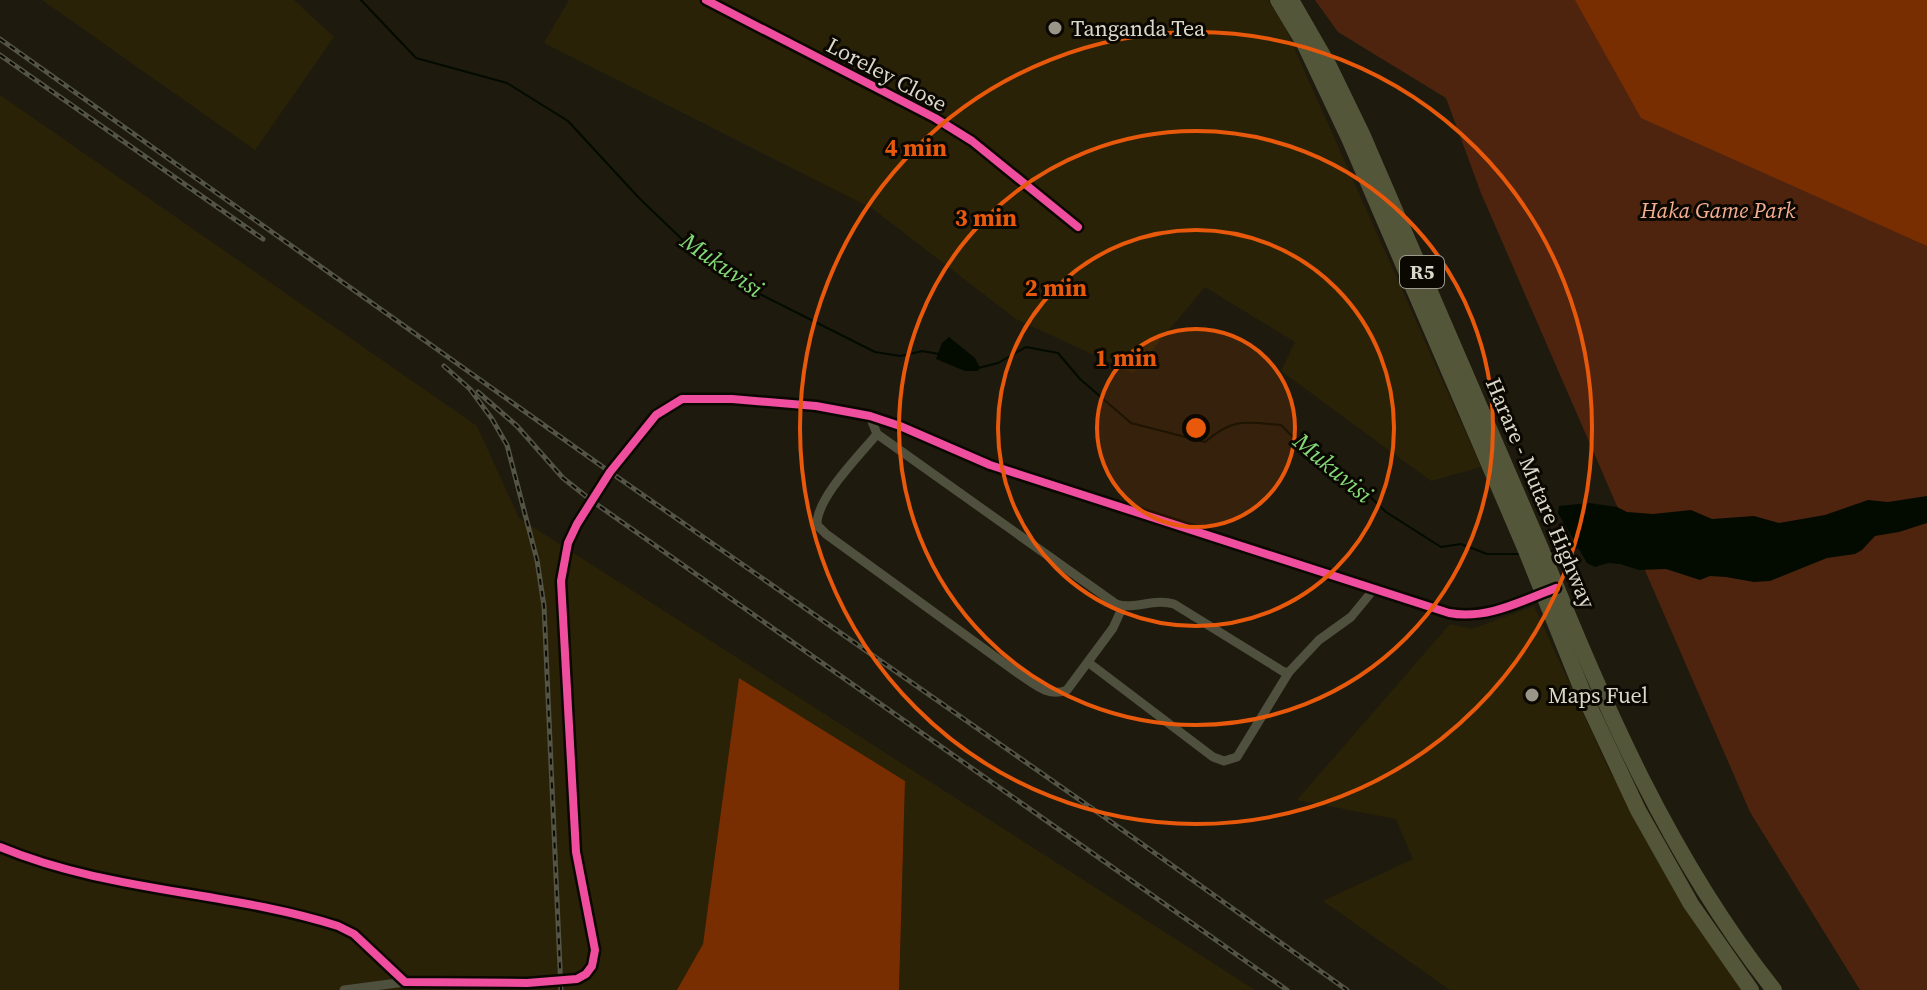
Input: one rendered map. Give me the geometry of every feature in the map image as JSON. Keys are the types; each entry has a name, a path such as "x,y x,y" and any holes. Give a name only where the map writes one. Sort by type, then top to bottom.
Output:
{"highway":[{"name":"Harare - Mutare Highway","path":"1278,0 1305,45 1349,138 1535,552"},
{"name":"Harare - Mutare Highway","path":"1291,0 1334,76 1362,134 1535,552 1584,695 1638,810 1691,904 1751,990"},
{"name":"Harare - Mutare Highway","path":"1549,590 1666,827 1712,904 1774,990"}],"street":[{"name":"Loreley Close","path":"706,0 935,118 1001,162 1078,227"},
{"path":"344,990 405,982 561,981 577,979 592,966 595,950 576,852 561,581 566,552 577,524 610,472 656,415 676,401 691,397 816,406 870,416 990,465 1428,608 1471,616 1510,606 1549,590"},
{"path":"870,416 877,434 1108,599 1123,606 1156,600 1174,604 1269,664 1289,672"},
{"path":"877,434 833,488 817,519 820,529 949,624 1042,689 1057,694 1067,690 1089,663 1113,628 1123,606"},
{"path":"1089,663 1213,757 1224,761 1237,757 1289,672 1319,640 1351,617 1374,589"},
{"path":"0,847 95,876 321,920 354,934 405,982"}],"shaded area":[{"path":"42,0 294,0 334,37 255,150"},
{"path":"569,0 1268,0 1284,25 1481,467 1431,481 1281,371 1295,342 1205,287 1133,373 1016,319 873,209 544,43"},
{"path":"1575,0 1927,0 1927,246 1641,118"},
{"path":"0,95 477,426 519,518 1255,990 899,990 905,781 739,678 703,944 677,990 0,990"},
{"path":"949,337 975,358 980,368 978,371 965,371 936,359 942,343"},
{"path":"1927,496 1927,523 1875,536 1855,554 1827,558 1770,581 1754,582 1710,576 1700,580 1666,569 1639,570 1620,564 1608,563 1595,567 1587,563 1558,513 1559,506 1589,503 1617,507 1627,512 1653,514 1691,510 1712,519 1754,516 1779,523 1825,515 1868,500 1888,502"},
{"path":"1534,606 1610,772 1741,990 1450,990 1323,901 1413,859 1396,819 1297,800 1450,624 1472,629"},
{"path":"739,678 905,781 899,990 677,990 703,944"}],"green space":[{"name":"Haka Game Park","path":"1315,0 1927,0 1927,990 1860,990 1750,812 1481,193 1446,98 1338,32"}],"waterway":[{"name":"Mukuvisi","path":"361,0 416,58 507,83 568,121 639,198 688,245 752,290 875,352 901,356 922,351 939,354"},
{"name":"Mukuvisi","path":"978,368 998,363 1026,347 1058,353 1080,379 1131,423 1205,442 1224,428 1241,423 1281,425 1305,449 1363,490 1386,512 1441,547 1461,544 1487,554 1521,554"},
{"name":"Mukuvisi","path":"1551,551 1577,548"}],"railway":[{"path":"0,39 1347,990"},
{"path":"0,55 263,239"},
{"path":"444,366 470,389 507,445 537,560 544,606 561,990"},
{"path":"478,392 517,426 563,478 592,501 1287,990"}],"cycle path":[{"path":"706,0 935,118 972,141 1078,227"},
{"path":"0,847 82,873 254,905 338,926 354,934 405,982 527,983 577,979 586,974 592,966 595,950 576,852 561,581 568,543 610,472 656,415 682,399 732,399 816,406 870,416 990,465 1449,613 1490,612 1556,588"}],"place":[{"name":"Tanganda Tea","path":"1055,28"},
{"name":"Maps Fuel","path":"1532,695"}]}
